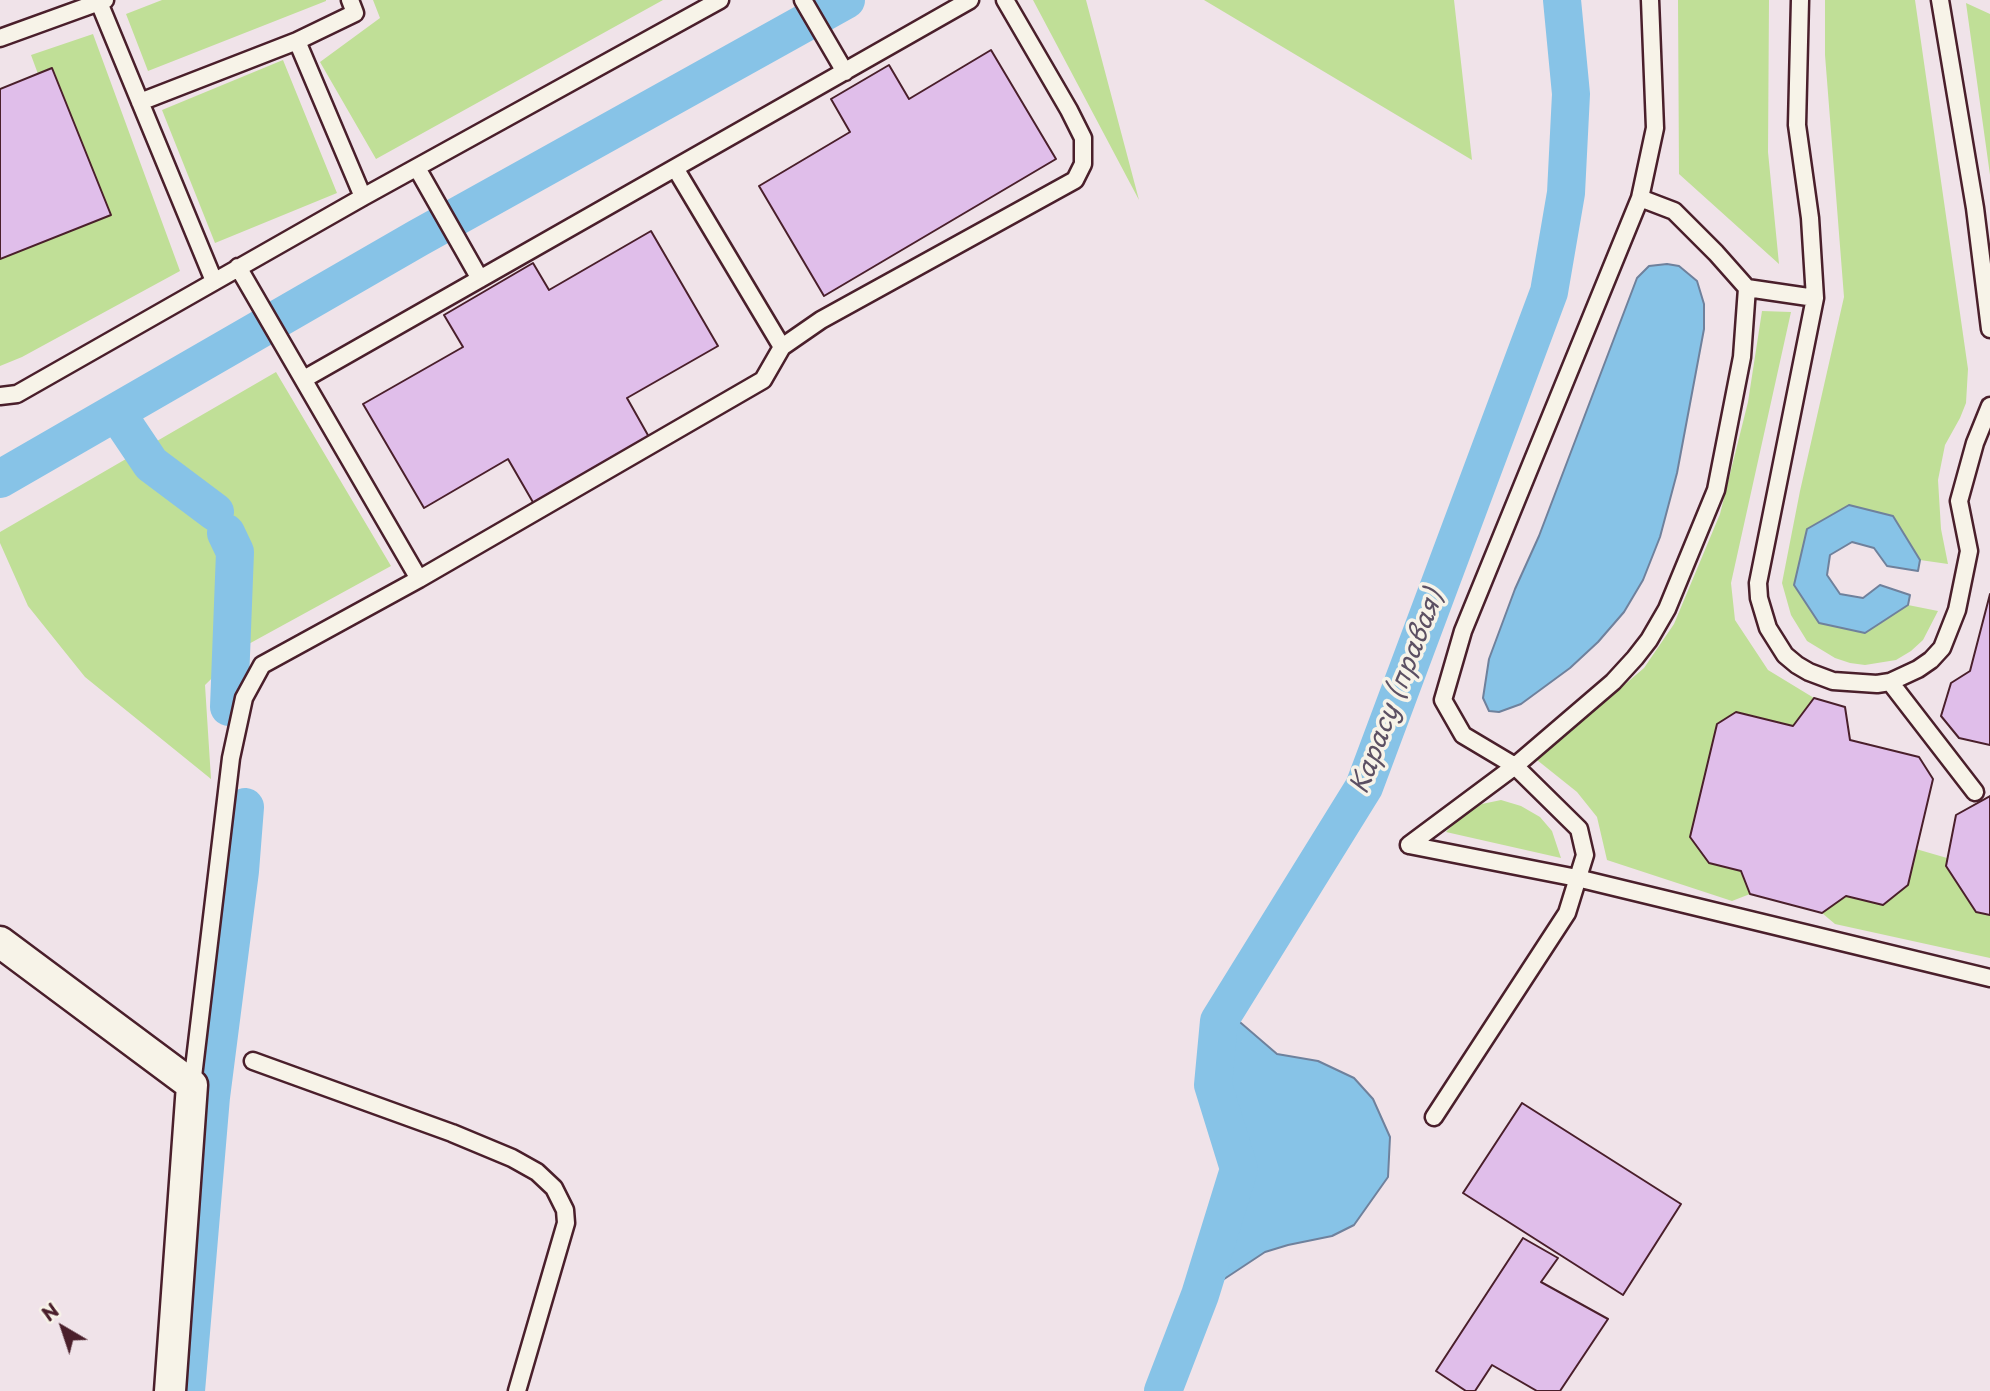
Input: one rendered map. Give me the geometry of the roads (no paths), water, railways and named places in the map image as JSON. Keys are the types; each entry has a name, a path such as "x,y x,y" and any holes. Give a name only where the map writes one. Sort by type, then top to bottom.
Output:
{"street":[{"path":"0,942 192,1085 170,1391"}],"lane":[{"path":"139,102 297,41 355,13 350,0"},
{"path":"0,396 17,394 238,267 720,0"},
{"path":"304,379 971,0"},
{"path":"192,1085 231,758 244,698 262,666 419,579 762,380 782,347 821,320 1075,180 1083,164 1083,138 1005,0"},
{"path":"1434,1117 1567,914 1585,855 1579,829 1516,766 1462,735 1443,700 1462,631 1640,198 1655,128 1650,0"},
{"path":"1800,0 1797,125 1810,218 1815,298 1758,583 1762,615 1776,643 1797,665 1833,681 1863,685 1890,682 1918,670 1942,648 1950,632 1969,551 1959,501 1975,443 1990,406"},
{"path":"1940,0 1982,210 1990,329"},
{"path":"0,38 101,1 139,102 214,281"},
{"path":"805,4 845,72"},
{"path":"297,41 363,197"},
{"path":"417,168 481,279"},
{"path":"674,168 782,347"},
{"path":"1640,198 1674,211 1746,288 1815,298"},
{"path":"238,267 419,579"},
{"path":"1746,288 1742,357 1716,490 1667,609 1649,640 1613,682 1516,766 1409,845 1577,878 1990,978"},
{"path":"1890,682 1975,792"},
{"path":"253,1061 452,1133 512,1158 537,1172 554,1188 565,1210 566,1223 517,1391"}],"water":[{"path":"1649,266 1679,266 1697,281 1704,304 1704,329 1677,473 1660,537 1643,580 1624,612 1598,642 1570,668 1521,704 1499,712 1489,711 1483,698 1489,659 1637,278"},
{"path":"1849,505 1893,516 1920,560 1918,571 1887,566 1874,548 1852,542 1830,555 1827,575 1840,594 1863,598 1880,585 1910,595 1908,605 1865,633 1819,623 1794,585 1807,529"},
{"path":"1227,1011 1277,1054 1318,1061 1354,1078 1373,1099 1390,1137 1388,1177 1354,1225 1332,1236 1265,1252 1200,1295 1239,1169 1213,1085 1219,1021"}],"waterway":[{"path":"0,479 418,238 846,0"},
{"name":"Карасу (правая)","path":"1163,1391 1200,1295 1239,1169 1213,1085 1219,1021 1364,787 1549,292 1566,193 1571,94 1562,0"},
{"path":"116,412 151,464 215,512"},
{"path":"226,533 235,552 229,707"},
{"path":"186,1391 211,1097 240,871 245,807"}]}
